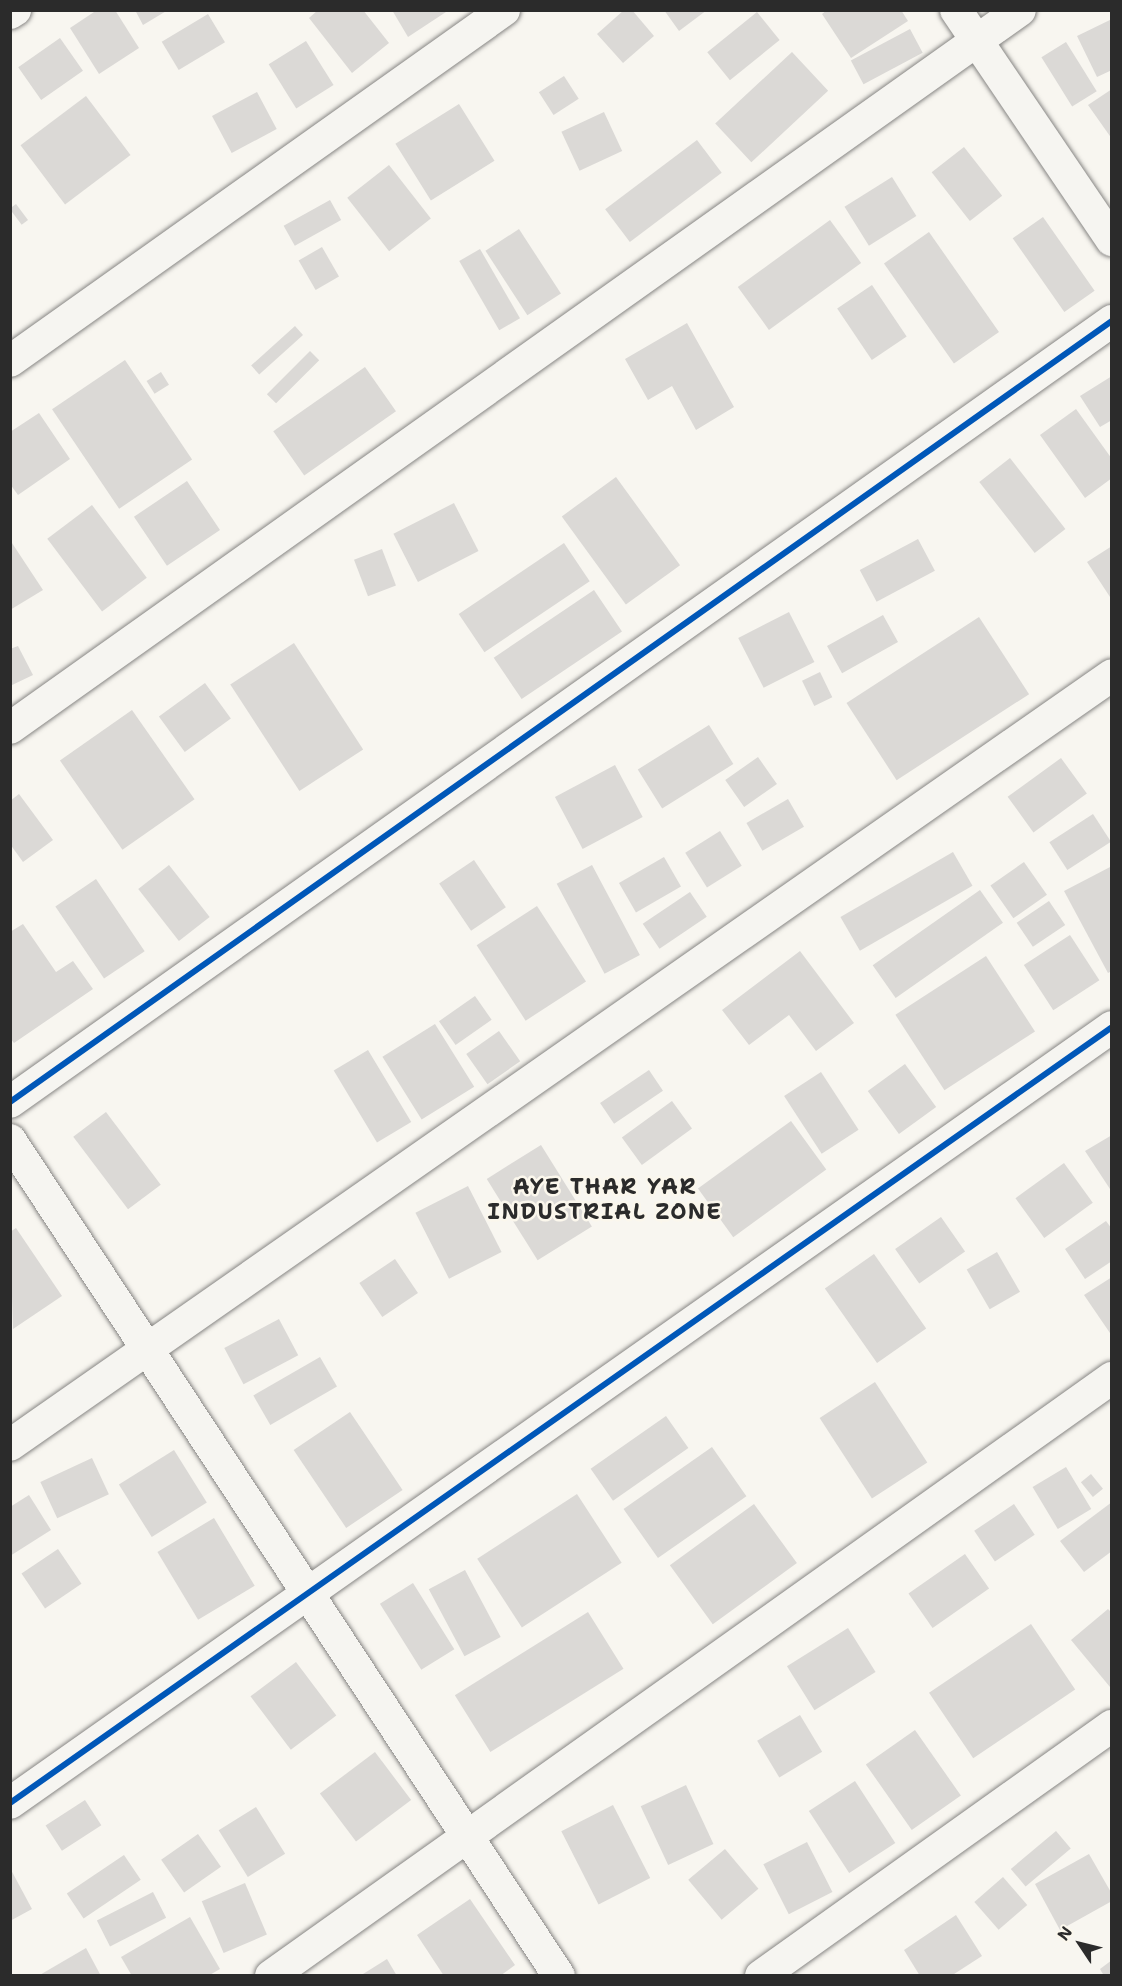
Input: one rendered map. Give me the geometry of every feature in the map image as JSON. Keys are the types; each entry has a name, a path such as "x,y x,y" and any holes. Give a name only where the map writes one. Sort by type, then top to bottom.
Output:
{"street":[{"path":"10,13 15,10"},
{"path":"10,361 504,10"},
{"path":"956,10 1112,240"},
{"path":"10,728 1020,10"},
{"path":"10,1102 1112,321"},
{"path":"10,1445 148,1346 1112,675"},
{"path":"10,1803 1112,1027"},
{"path":"10,1140 468,1832 559,1976"},
{"path":"271,1976 468,1832 1112,1378"},
{"path":"761,1976 1112,1726"}],"building":[{"path":"97,10 115,10 139,48 99,74 70,28"},
{"path":"135,10 168,10 143,25"},
{"path":"318,10 363,10 389,43 352,73 309,18"},
{"path":"392,10 449,10 408,37"},
{"path":"624,10 632,10 654,36 623,63 597,34"},
{"path":"664,10 707,10 679,31"},
{"path":"827,10 901,10 908,21 851,58 822,14"},
{"path":"757,12 780,40 730,80 707,52"},
{"path":"208,14 225,42 179,70 162,42"},
{"path":"1112,19 1112,70 1097,77 1077,36"},
{"path":"910,29 923,53 864,84 851,60"},
{"path":"60,38 83,71 41,100 18,67"},
{"path":"306,41 334,85 296,108 269,64"},
{"path":"1066,42 1097,91 1072,107 1041,57"},
{"path":"792,52 828,91 751,162 715,124"},
{"path":"564,76 579,99 554,115 539,92"},
{"path":"1112,89 1112,139 1088,105"},
{"path":"257,92 277,129 232,153 212,116"},
{"path":"86,96 131,155 65,204 21,145"},
{"path":"459,104 495,161 431,201 395,144"},
{"path":"604,112 622,151 580,171 561,132"},
{"path":"697,140 722,173 630,242 605,209"},
{"path":"964,147 1002,196 970,221 932,172"},
{"path":"389,165 431,219 389,251 347,198"},
{"path":"892,177 916,216 869,246 845,207"},
{"path":"330,200 341,220 295,246 284,226"},
{"path":"16,204 28,220 22,225 10,209"},
{"path":"1043,217 1095,291 1064,312 1013,238"},
{"path":"830,220 861,263 769,330 738,287"},
{"path":"519,229 561,294 527,315 485,251"},
{"path":"929,232 999,332 954,363 884,264"},
{"path":"322,247 339,276 316,290 299,260"},
{"path":"480,249 520,318 499,330 459,261"},
{"path":"872,285 907,336 872,360 837,308"},
{"path":"687,323 734,407 696,430 672,386 648,400 625,359"},
{"path":"295,326 303,335 259,374 251,365"},
{"path":"310,351 319,360 276,403 267,394"},
{"path":"125,360 192,459 119,509 52,409"},
{"path":"365,367 396,411 304,475 273,431"},
{"path":"161,372 169,385 155,394 147,381"},
{"path":"1112,376 1112,420 1100,427 1080,396"},
{"path":"1076,409 1112,459 1112,478 1085,498 1040,435"},
{"path":"39,413 70,459 18,495 10,484 10,432"},
{"path":"1010,458 1065,529 1035,553 979,482"},
{"path":"616,477 680,565 626,605 562,516"},
{"path":"187,481 220,530 167,566 134,517"},
{"path":"454,503 479,551 418,582 393,534"},
{"path":"92,505 147,578 102,611 47,539"},
{"path":"918,539 935,571 877,602 860,570"},
{"path":"10,540 43,590 10,610"},
{"path":"564,543 590,581 484,652 459,614"},
{"path":"1112,546 1112,600 1087,562"},
{"path":"382,549 396,585 368,596 354,560"},
{"path":"594,590 622,631 522,699 494,658"},
{"path":"789,612 814,662 764,688 738,638"},
{"path":"883,615 898,642 842,673 827,646"},
{"path":"979,617 1029,694 897,780 846,703"},
{"path":"294,643 363,750 299,791 230,684"},
{"path":"18,646 33,675 10,686 10,649"},
{"path":"820,672 832,697 814,706 802,681"},
{"path":"205,683 231,719 185,752 159,717"},
{"path":"132,710 195,799 122,850 60,760"},
{"path":"709,725 733,764 662,809 638,770"},
{"path":"758,757 777,784 744,807 725,780"},
{"path":"1061,758 1087,794 1033,832 1008,797"},
{"path":"615,765 643,817 583,849 555,797"},
{"path":"19,794 53,840 23,862 10,844 10,801"},
{"path":"788,799 804,827 762,851 746,823"},
{"path":"1093,814 1111,842 1067,870 1049,842"},
{"path":"720,831 742,866 707,887 685,853"},
{"path":"953,852 972,886 860,951 840,917"},
{"path":"664,857 681,886 636,912 619,883"},
{"path":"474,860 506,907 471,931 439,883"},
{"path":"1024,862 1047,895 1013,918 990,886"},
{"path":"169,865 210,917 179,941 138,889"},
{"path":"592,865 640,955 605,974 557,884"},
{"path":"1112,866 1112,971 1108,973 1064,891"},
{"path":"96,879 145,951 104,979 55,906"},
{"path":"980,890 1003,923 896,998 873,965"},
{"path":"690,892 707,917 660,949 643,924"},
{"path":"1049,901 1065,925 1033,947 1017,923"},
{"path":"537,906 586,981 526,1021 477,945"},
{"path":"23,924 56,972 73,961 93,989 14,1043 10,1038 10,932"},
{"path":"1070,935 1099,980 1053,1010 1024,965"},
{"path":"800,951 854,1023 816,1051 789,1015 749,1045 722,1010"},
{"path":"986,956 1035,1031 944,1090 895,1015"},
{"path":"475,996 492,1020 456,1045 439,1021"},
{"path":"435,1024 474,1087 422,1120 382,1057"},
{"path":"499,1031 520,1061 487,1084 466,1054"},
{"path":"368,1050 411,1122 377,1143 334,1071"},
{"path":"905,1064 936,1107 899,1134 868,1091"},
{"path":"649,1070 663,1091 614,1124 600,1103"},
{"path":"821,1072 859,1130 822,1154 784,1096"},
{"path":"672,1101 692,1129 642,1165 622,1137"},
{"path":"106,1112 161,1185 128,1209 73,1137"},
{"path":"791,1121 826,1170 733,1237 698,1189"},
{"path":"1112,1135 1112,1188 1110,1189 1085,1151"},
{"path":"541,1145 592,1226 538,1260 487,1179"},
{"path":"1064,1163 1093,1203 1044,1238 1015,1198"},
{"path":"468,1186 502,1252 449,1279 415,1213"},
{"path":"941,1217 965,1251 919,1284 895,1249"},
{"path":"1106,1221 1112,1229 1112,1261 1085,1279 1065,1249"},
{"path":"16,1228 62,1296 13,1329 10,1232"},
{"path":"997,1252 1020,1292 990,1309 967,1270"},
{"path":"874,1254 926,1329 877,1363 825,1288"},
{"path":"395,1259 418,1293 382,1317 359,1283"},
{"path":"1112,1277 1112,1336 1084,1295"},
{"path":"279,1319 298,1355 244,1384 224,1348"},
{"path":"320,1357 337,1386 270,1425 253,1396"},
{"path":"875,1382 927,1463 872,1498 820,1418"},
{"path":"350,1412 403,1490 346,1528 294,1450"},
{"path":"666,1416 688,1448 613,1501 591,1469"},
{"path":"712,1447 746,1496 658,1558 624,1509"},
{"path":"174,1450 207,1503 152,1537 119,1484"},
{"path":"92,1458 109,1494 57,1518 40,1482"},
{"path":"1066,1467 1091,1509 1058,1529 1033,1487"},
{"path":"1091,1474 1103,1489 1093,1497 1081,1482"},
{"path":"577,1494 622,1563 522,1628 477,1559"},
{"path":"29,1495 51,1530 10,1556 10,1507"},
{"path":"1112,1502 1112,1551 1084,1572 1060,1541"},
{"path":"754,1504 797,1563 713,1624 670,1565"},
{"path":"1014,1504 1035,1535 995,1562 974,1531"},
{"path":"214,1518 255,1586 198,1620 157,1552"},
{"path":"58,1549 81,1584 45,1608 22,1574"},
{"path":"965,1554 989,1588 933,1628 908,1594"},
{"path":"465,1570 501,1637 464,1656 429,1589"},
{"path":"413,1583 454,1649 421,1670 380,1604"},
{"path":"1108,1609 1112,1613 1110,1687 1071,1640"},
{"path":"588,1612 624,1669 490,1752 455,1695"},
{"path":"1031,1624 1075,1689 973,1758 929,1693"},
{"path":"848,1628 876,1672 814,1710 787,1666"},
{"path":"296,1662 336,1716 291,1750 250,1696"},
{"path":"800,1715 822,1752 779,1778 757,1741"},
{"path":"915,1730 961,1796 912,1830 866,1764"},
{"path":"375,1752 411,1800 356,1841 320,1794"},
{"path":"855,1781 895,1843 849,1873 809,1811"},
{"path":"686,1785 713,1844 668,1865 641,1806"},
{"path":"85,1800 101,1825 62,1851 46,1826"},
{"path":"613,1805 650,1878 599,1904 561,1831"},
{"path":"256,1807 285,1854 248,1877 219,1830"},
{"path":"1056,1831 1071,1849 1026,1887 1011,1869"},
{"path":"198,1834 221,1867 184,1893 161,1860"},
{"path":"807,1842 832,1892 789,1914 763,1864"},
{"path":"725,1849 758,1889 722,1920 688,1880"},
{"path":"1089,1854 1112,1894 1112,1901 1060,1930 1035,1884"},
{"path":"124,1855 141,1880 84,1918 67,1894"},
{"path":"10,1868 32,1909 10,1921"},
{"path":"1003,1877 1027,1905 999,1930 974,1902"},
{"path":"245,1883 267,1935 224,1953 202,1901"},
{"path":"153,1892 166,1918 110,1946 97,1921"},
{"path":"470,1899 515,1965 500,1976 444,1976 417,1935"},
{"path":"956,1915 982,1956 951,1976 920,1976 904,1950"},
{"path":"190,1917 220,1969 208,1976 132,1976 121,1957"},
{"path":"86,1948 101,1976 38,1976"},
{"path":"387,1959 397,1976 364,1976 363,1974"},
{"path":"1112,1960 1112,1976 1104,1976 1100,1969"}],"cycle path":[{"path":"10,1102 1112,321"},
{"path":"10,1803 1112,1027"}],"district":[{"name":"AYE THAR YAR INDUSTRIAL ZONE","path":"605,1198"}]}
